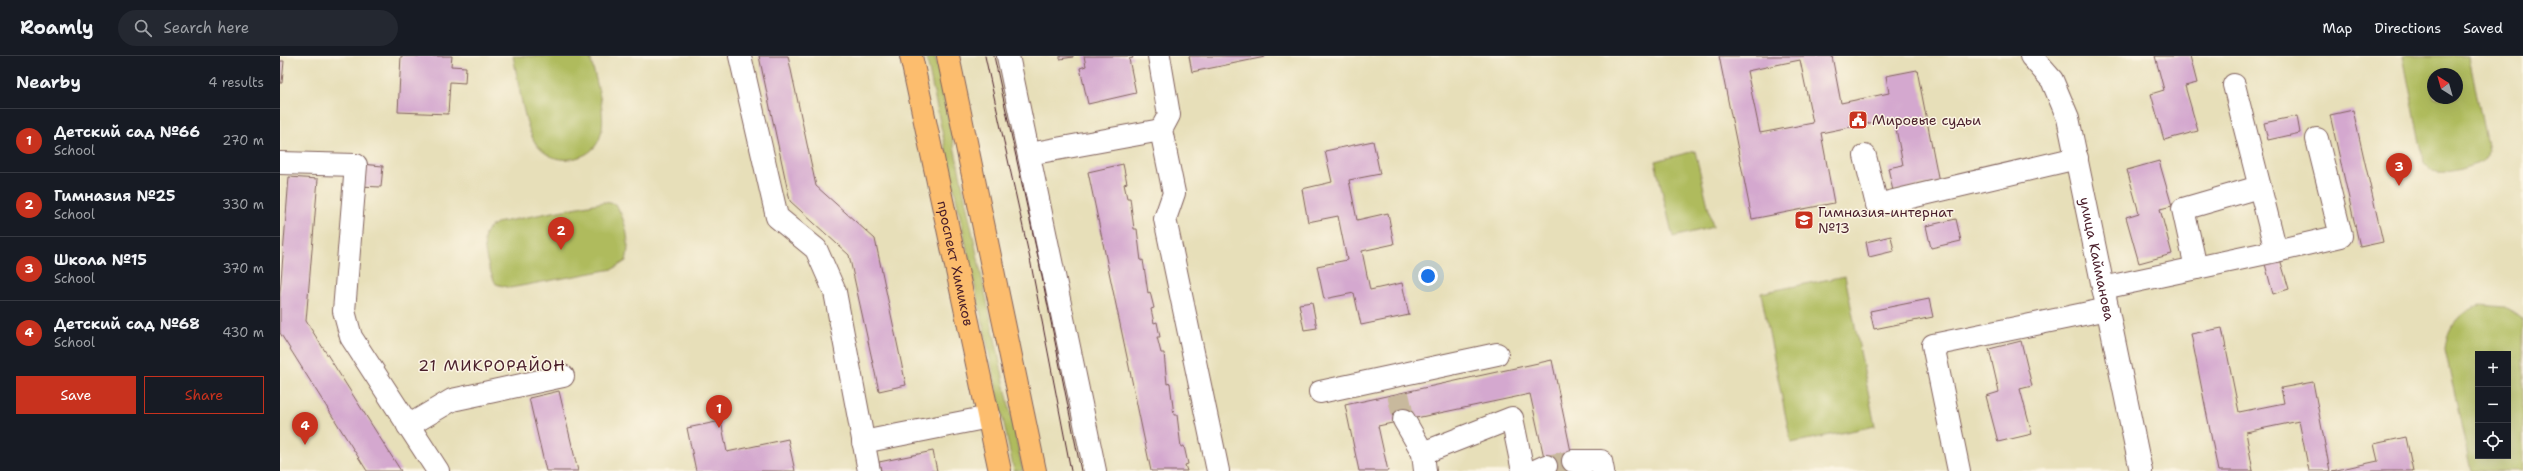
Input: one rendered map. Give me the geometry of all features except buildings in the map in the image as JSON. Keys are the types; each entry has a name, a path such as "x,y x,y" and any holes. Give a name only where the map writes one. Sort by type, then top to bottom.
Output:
{"main road":[{"name":"проспект Химиков","path":"912,56 1000,471"},
{"path":"948,56 1035,471"}],"street":[{"path":"740,56 777,217 816,249 835,292 869,471"},
{"path":"1008,56 1095,471"},
{"path":"1159,56 1169,115 1160,130 1174,193 1165,219 1218,471"},
{"name":"улица Кайманова","path":"2031,56 2052,80 2068,118 2141,471"},
{"path":"2234,85 2276,251"},
{"path":"1029,154 1160,130"},
{"path":"2103,288 2341,236 2318,139"},
{"path":"1865,156 1877,205 2077,158"},
{"path":"280,163 356,165 344,311 351,337 438,471"},
{"path":"2196,268 2183,209 2259,187"},
{"path":"1959,471 1933,346 2108,309"},
{"path":"1320,392 1394,385 1497,354"},
{"path":"408,426 452,400 562,376"},
{"path":"864,442 989,417"},
{"path":"1404,420 1424,462 1512,418 1523,471"},
{"path":"1573,461 1601,461 1603,471"}],"green space":[{"path":"513,56 590,56 601,101 602,117 601,132 596,144 586,154 570,159 560,159 547,154 536,144 528,126"},
{"path":"926,56 935,56 1023,471 1014,471"},
{"path":"2403,56 2469,56 2488,151 2486,159 2476,164 2448,172 2437,172 2430,169 2424,163"},
{"path":"1695,151 1713,227 1673,237 1655,161"},
{"path":"604,202 616,204 625,225 628,239 626,261 613,269 510,288 496,284 488,265 484,242 485,235 489,228 497,223"},
{"path":"1845,276 1875,426 1791,443 1761,293"},
{"path":"2480,305 2505,307 2523,320 2523,471 2471,471 2445,349 2451,327 2460,316"}],"tunnel":[{"path":"1398,394 1404,420"},
{"path":"1546,466 1573,461"}],"tram line":[{"path":"985,56 1030,259 1071,471"},
{"path":"994,56 1038,257 1081,471"}],"place":[{"name":"Мировые судьи","path":"1858,120"},
{"name":"Школа №15","path":"2399,186"},
{"name":"Гимназия-интернат №13","path":"1804,220"},
{"name":"Гимназия №25","path":"561,250"},
{"name":"Детский сад №66","path":"719,428"},
{"name":"Детский сад №68","path":"305,445"}],"district":[{"name":"21 МИКРОРАЙОН","path":"492,365"}]}
